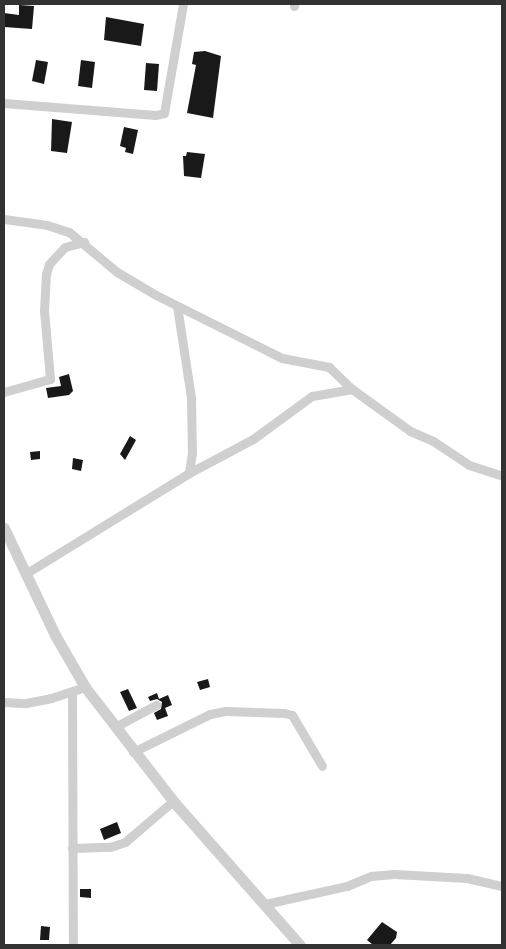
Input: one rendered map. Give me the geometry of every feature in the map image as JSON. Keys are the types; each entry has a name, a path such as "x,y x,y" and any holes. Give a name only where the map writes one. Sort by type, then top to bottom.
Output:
{"street":[{"path":"4,103 156,115 164,113 183,4"},
{"path":"4,219 57,227 84,242 117,272 176,306 282,358 329,367 352,389 410,431 433,441 469,465 502,476"},
{"path":"4,392 50,379 44,311 46,274 49,264 65,247 84,242"},
{"path":"176,306 191,398 192,447 189,473"},
{"path":"25,574 189,473 253,440 312,396 352,389"},
{"path":"4,528 25,574 85,687 173,802 300,945"},
{"path":"4,702 26,703 85,687"},
{"path":"72,692 73,945"},
{"path":"115,727 156,705"},
{"path":"133,752 210,714 226,711 284,713 292,715 322,766"},
{"path":"72,848 110,847 125,842 173,802"},
{"path":"265,904 347,886 371,876 394,874 467,878 502,886"}],"building":[{"path":"19,5 34,6 32,29 4,27 4,13 19,15"},
{"path":"106,17 144,24 141,46 104,40"},
{"path":"205,51 221,56 213,118 187,113 196,65 192,64 194,52"},
{"path":"36,60 48,62 44,84 32,81"},
{"path":"81,60 95,62 92,88 78,86"},
{"path":"146,63 159,64 157,91 144,90"},
{"path":"52,119 72,122 67,153 51,151"},
{"path":"124,127 138,130 133,154 125,152 126,148 120,146"},
{"path":"187,152 205,154 201,178 184,176 183,156 186,156"},
{"path":"69,374 73,391 69,395 48,398 46,388 61,386 59,377"},
{"path":"130,436 136,440 125,460 120,454"},
{"path":"40,451 40,459 31,460 30,452"},
{"path":"73,458 83,460 81,471 72,469"},
{"path":"208,679 210,687 200,690 197,682"},
{"path":"128,689 137,708 129,711 120,692"},
{"path":"157,693 159,699 168,695 172,705 165,708 168,716 157,720 154,713 161,709 162,702 157,699 150,701 148,697"},
{"path":"117,822 121,833 104,840 100,829"},
{"path":"80,889 91,889 91,898 80,897"},
{"path":"382,922 397,932 396,938 390,945 373,945 367,940"},
{"path":"41,926 50,927 49,940 40,940"}]}
